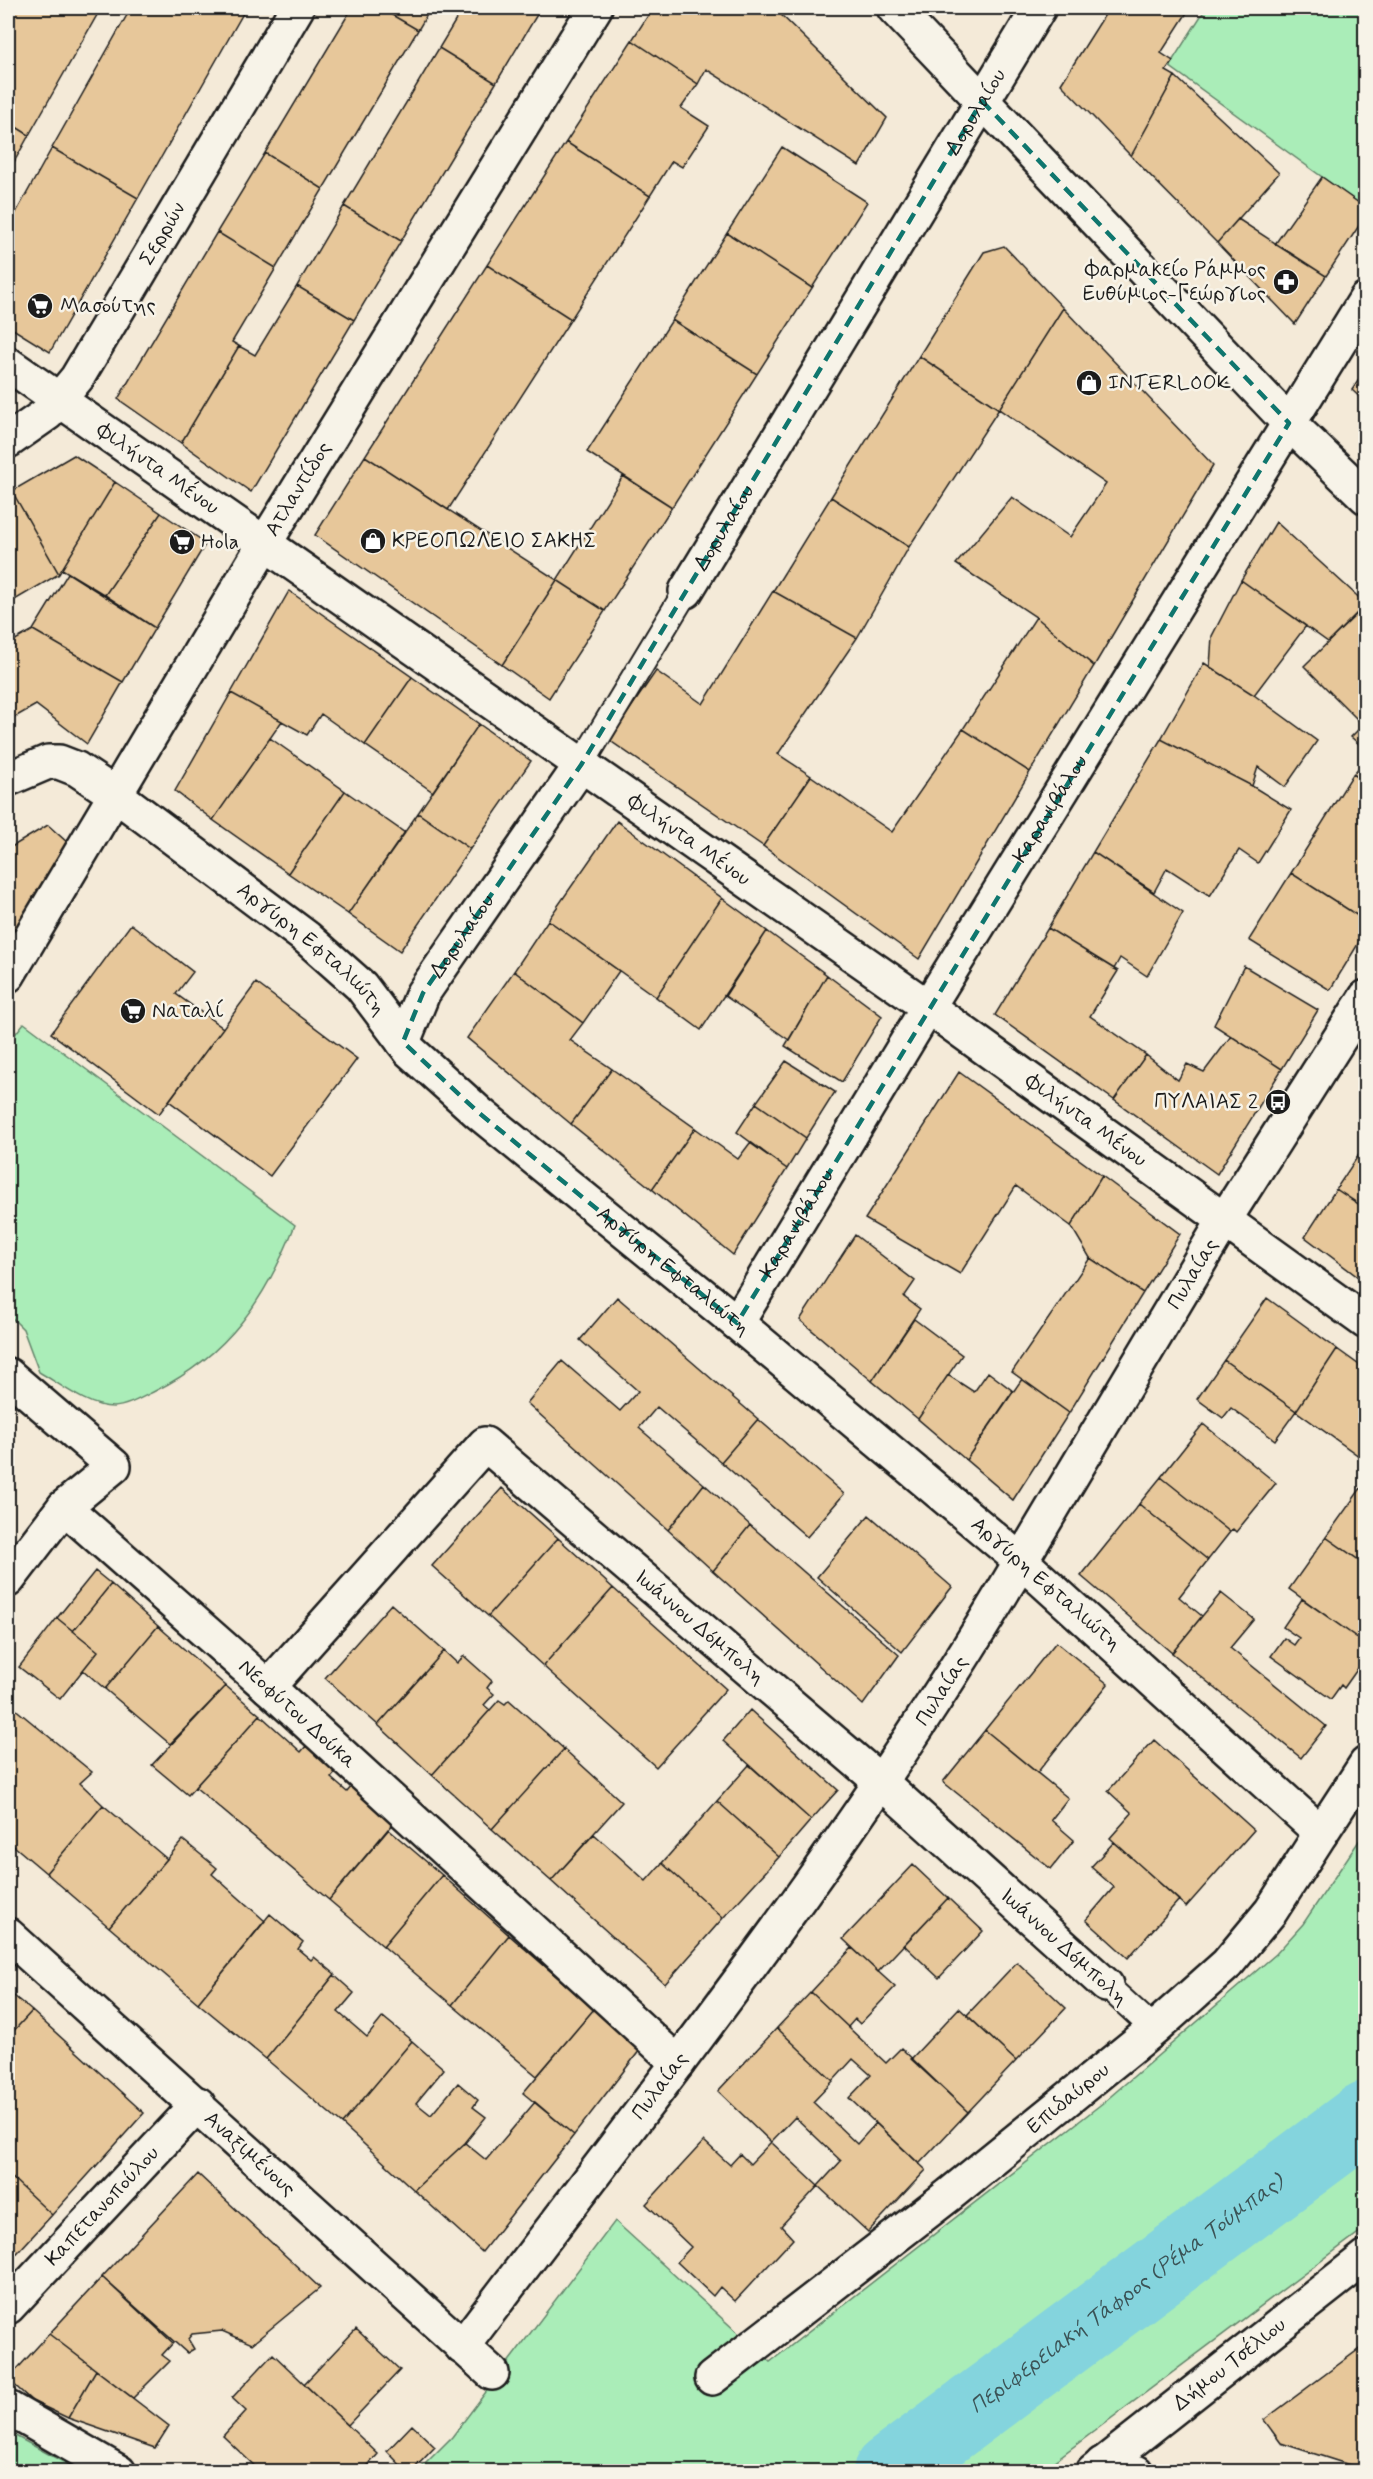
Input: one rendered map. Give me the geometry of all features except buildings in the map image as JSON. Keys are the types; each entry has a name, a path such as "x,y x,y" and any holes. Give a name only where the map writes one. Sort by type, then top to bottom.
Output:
{"street":[{"name":"Σερρών","path":"8,441 33,425 61,400 77,378 297,8"},
{"name":"Ατλαντίδος","path":"8,975 265,543 595,8"},
{"path":"894,8 1289,423 1365,497"},
{"name":"Δορυλαίου","path":"403,1042 414,1009 423,993 581,765 1039,8"},
{"name":"Καρανιβάλου","path":"737,1323 928,1007 1365,299"},
{"name":"Φιλήντα Μένου","path":"8,364 928,1007 1365,1322"},
{"name":"Αργύρη Εφταλιώτη","path":"8,778 39,764 58,762 77,769 116,795 337,963 361,986 403,1042 479,1113 737,1323 1021,1561 1321,1833"},
{"name":"Πυλαίας","path":"462,2347 747,1973 882,1783 955,1673 1225,1219 1365,996"},
{"path":"8,1375 114,1466 64,1507 8,1580"},
{"name":"Ιωάννου Δόμπολη","path":"268,1686 485,1444 882,1783 1154,2029"},
{"name":"Νεοφύτου Δούκα","path":"64,1507 268,1686 678,2063"},
{"name":"Επιδαύρου","path":"712,2378 866,2262 1154,2029 1242,1949 1271,1911 1365,1764"},
{"name":"Αναξιμένους","path":"8,1935 198,2104 492,2373"},
{"name":"Καπετανοπούλου","path":"8,2307 198,2104"},
{"name":"Δήμου Τσέλιου","path":"1097,2468 1365,2257"},
{"path":"8,2408 118,2472"},
{"path":"1097,2468 1136,2472"}],"highlighted area":[{"path":"982,101 1289,423 737,1323 479,1113 410,1051 403,1042 423,993 581,765"}],"green space":[{"path":"1206,8 1365,8 1365,208 1169,66"},
{"path":"24,1023 295,1225 284,1252 257,1301 224,1342 181,1377 123,1405 113,1407 94,1403 74,1394 39,1372 23,1329 8,1314 8,1043"},
{"path":"1365,1832 1365,2228 1041,2471 417,2472 452,2437 615,2221 770,2362 1104,2102 1276,1954 1303,1924"},
{"path":"8,2432 80,2471 8,2471"}],"waterway":[{"name":"Περιφερειακή Τάφρος (Ρέμα Τούμπας)","path":"889,2472 1366,2117"}],"place":[{"name":"Φαρμακείο Ράμμος Ευθύμιος-Γεώργιος","path":"1286,282"},
{"name":"Μασούτης","path":"40,306"},
{"name":"INTERLOOK","path":"1089,383"},
{"name":"ΚΡΕΟΠΩΛΕΙΟ ΣΑΚΗΣ","path":"373,541"},
{"name":"Hola","path":"182,542"},
{"name":"Ναταλί","path":"133,1011"},
{"name":"ΠΥΛΑΙΑΣ 2","path":"1278,1102"}]}
